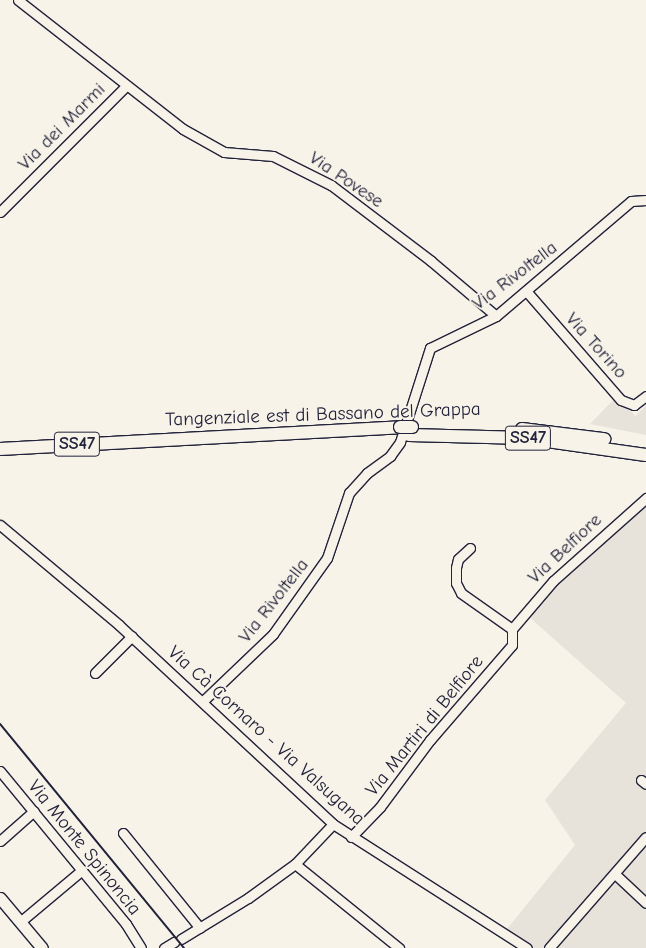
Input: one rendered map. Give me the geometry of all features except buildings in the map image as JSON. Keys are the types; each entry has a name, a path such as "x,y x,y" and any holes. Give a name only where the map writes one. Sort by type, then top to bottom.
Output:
{"highway":[{"name":"Tangenziale est di Bassano del Grappa","path":"0,449 158,444 404,431 526,429 646,447"},
{"name":"Tangenziale est di Bassano del Grappa","path":"404,431 526,438 646,455"},
{"name":"Tangenziale est di Bassano del Grappa","path":"0,456 158,444"}],"main road":[{"path":"0,898 42,948"}],"street":[{"name":"Via Povese","path":"18,0 183,129 224,152 274,156 331,185 431,261 496,316"},
{"name":"Via dei Marmi","path":"0,212 126,86"},
{"name":"Via Rivoltella","path":"203,701 273,634 327,558 349,493 367,473 390,456 400,442 430,348 496,316 527,292 631,201 646,200"},
{"name":"Via Torino","path":"527,292 621,400 634,405 646,396"},
{"name":"Via Belfiore","path":"512,630 553,581 646,498"},
{"name":"Via Cà Cornaro - Via Valsugana","path":"0,525 132,636 333,824 351,838 527,948"},
{"path":"470,548 458,559 456,584 461,593 512,630"},
{"name":"Via Martiri di Belfiore","path":"351,838 380,807 430,740 512,644 512,630"},
{"path":"95,673 132,636"},
{"name":"Via Monte Spinoncia","path":"0,771 126,924 141,948"},
{"path":"0,841 34,811"},
{"path":"164,948 200,928 295,864 333,824"},
{"path":"123,833 200,928"},
{"path":"550,948 646,837"},
{"path":"295,864 399,948"},
{"path":"20,922 82,870"},
{"path":"615,874 646,903"}],"shaded area":[{"path":"618,395 635,416 646,406 646,435 590,424"},
{"path":"646,506 646,948 534,948 507,929 575,845 545,800 626,703 528,616 578,564"}],"railway":[{"path":"0,724 184,948"}]}
